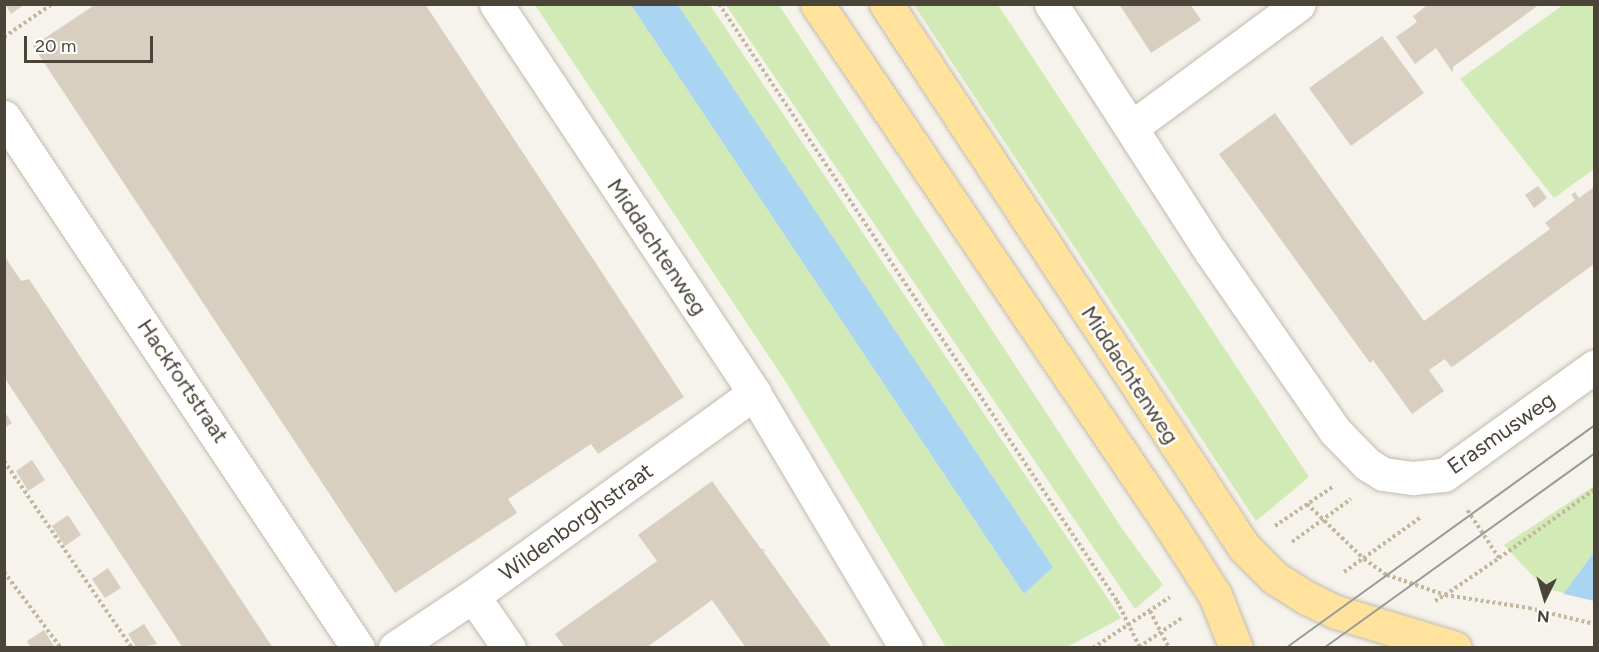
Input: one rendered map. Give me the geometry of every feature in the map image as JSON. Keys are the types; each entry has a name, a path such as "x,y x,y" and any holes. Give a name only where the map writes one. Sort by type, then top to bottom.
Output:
{"main road":[{"path":"817,4 1172,528 1215,595 1236,648"},
{"name":"Middachtenweg","path":"886,4 1244,547 1275,578 1307,598 1336,612 1455,648"}],"street":[{"name":"Middachtenweg","path":"496,4 754,393 906,648"},
{"path":"1051,4 1132,127 1299,4"},
{"name":"Hackfortstraat","path":"4,117 358,648"},
{"name":"Erasmusweg","path":"1132,127 1211,252 1335,431 1367,464 1383,474 1450,483 1594,367"},
{"name":"Wildenborghstraat","path":"394,648 473,596 754,393"},
{"path":"473,596 509,648"}],"path":[{"path":"4,37 51,4"},
{"path":"719,4 1118,601 1140,648"},
{"path":"4,462 132,648"},
{"path":"1307,598 1364,559 1450,483 1498,558"},
{"path":"1307,504 1364,559 1387,575 1444,595 1594,490"},
{"path":"4,572 61,648"},
{"path":"1529,608 1594,624"},
{"path":"1150,611 1169,648"}],"green space":[{"path":"535,5 631,5 1024,594 1053,567 678,5 710,5 1121,618 1067,647 946,647 784,379"},
{"path":"726,5 779,5 1123,530 1163,585 1135,609"},
{"path":"914,5 998,5 1309,477 1256,521"},
{"path":"1563,5 1594,5 1594,169 1554,198 1460,79"},
{"path":"1594,486 1594,552 1564,593 1544,588 1504,545"}],"water":[{"path":"631,5 678,5 1053,567 1024,594"},
{"path":"1594,552 1594,647 1521,648 1564,593"}],"pier":[{"path":"1560,593 1594,601 1594,647 1518,648"}],"building":[{"path":"5,4 25,4 11,14"},
{"path":"96,4 425,4 684,397 598,454 591,444 508,499 517,513 395,593 33,46"},
{"path":"1119,4 1190,4 1201,20 1151,53"},
{"path":"1429,4 1540,4 1453,67 1453,73 1436,48 1415,64 1396,37 1417,22 1413,16"},
{"path":"1382,36 1424,93 1351,146 1309,88"},
{"path":"1275,113 1424,321 1550,229 1545,223 1575,200 1571,195 1575,192 1579,198 1594,187 1594,264 1455,365 1451,367 1445,359 1429,370 1444,391 1412,414 1373,360 1370,363 1219,154"},
{"path":"1538,186 1547,198 1534,208 1525,195"},
{"path":"4,255 21,281 29,279 273,648 183,648 4,377"},
{"path":"4,411 12,423 4,428"},
{"path":"32,460 45,480 28,491 16,471"},
{"path":"712,481 761,549 766,550 763,551 832,648 746,648 712,600 646,648 565,648 555,634 657,561 638,535"},
{"path":"68,515 81,535 65,546 52,526"},
{"path":"108,568 121,588 105,598 92,579"},
{"path":"144,624 157,644 137,648 128,634"},
{"path":"44,630 55,648 31,648 27,641"}],"tram line":[{"path":"1286,648 1594,426"},
{"path":"1324,648 1594,454"}]}
